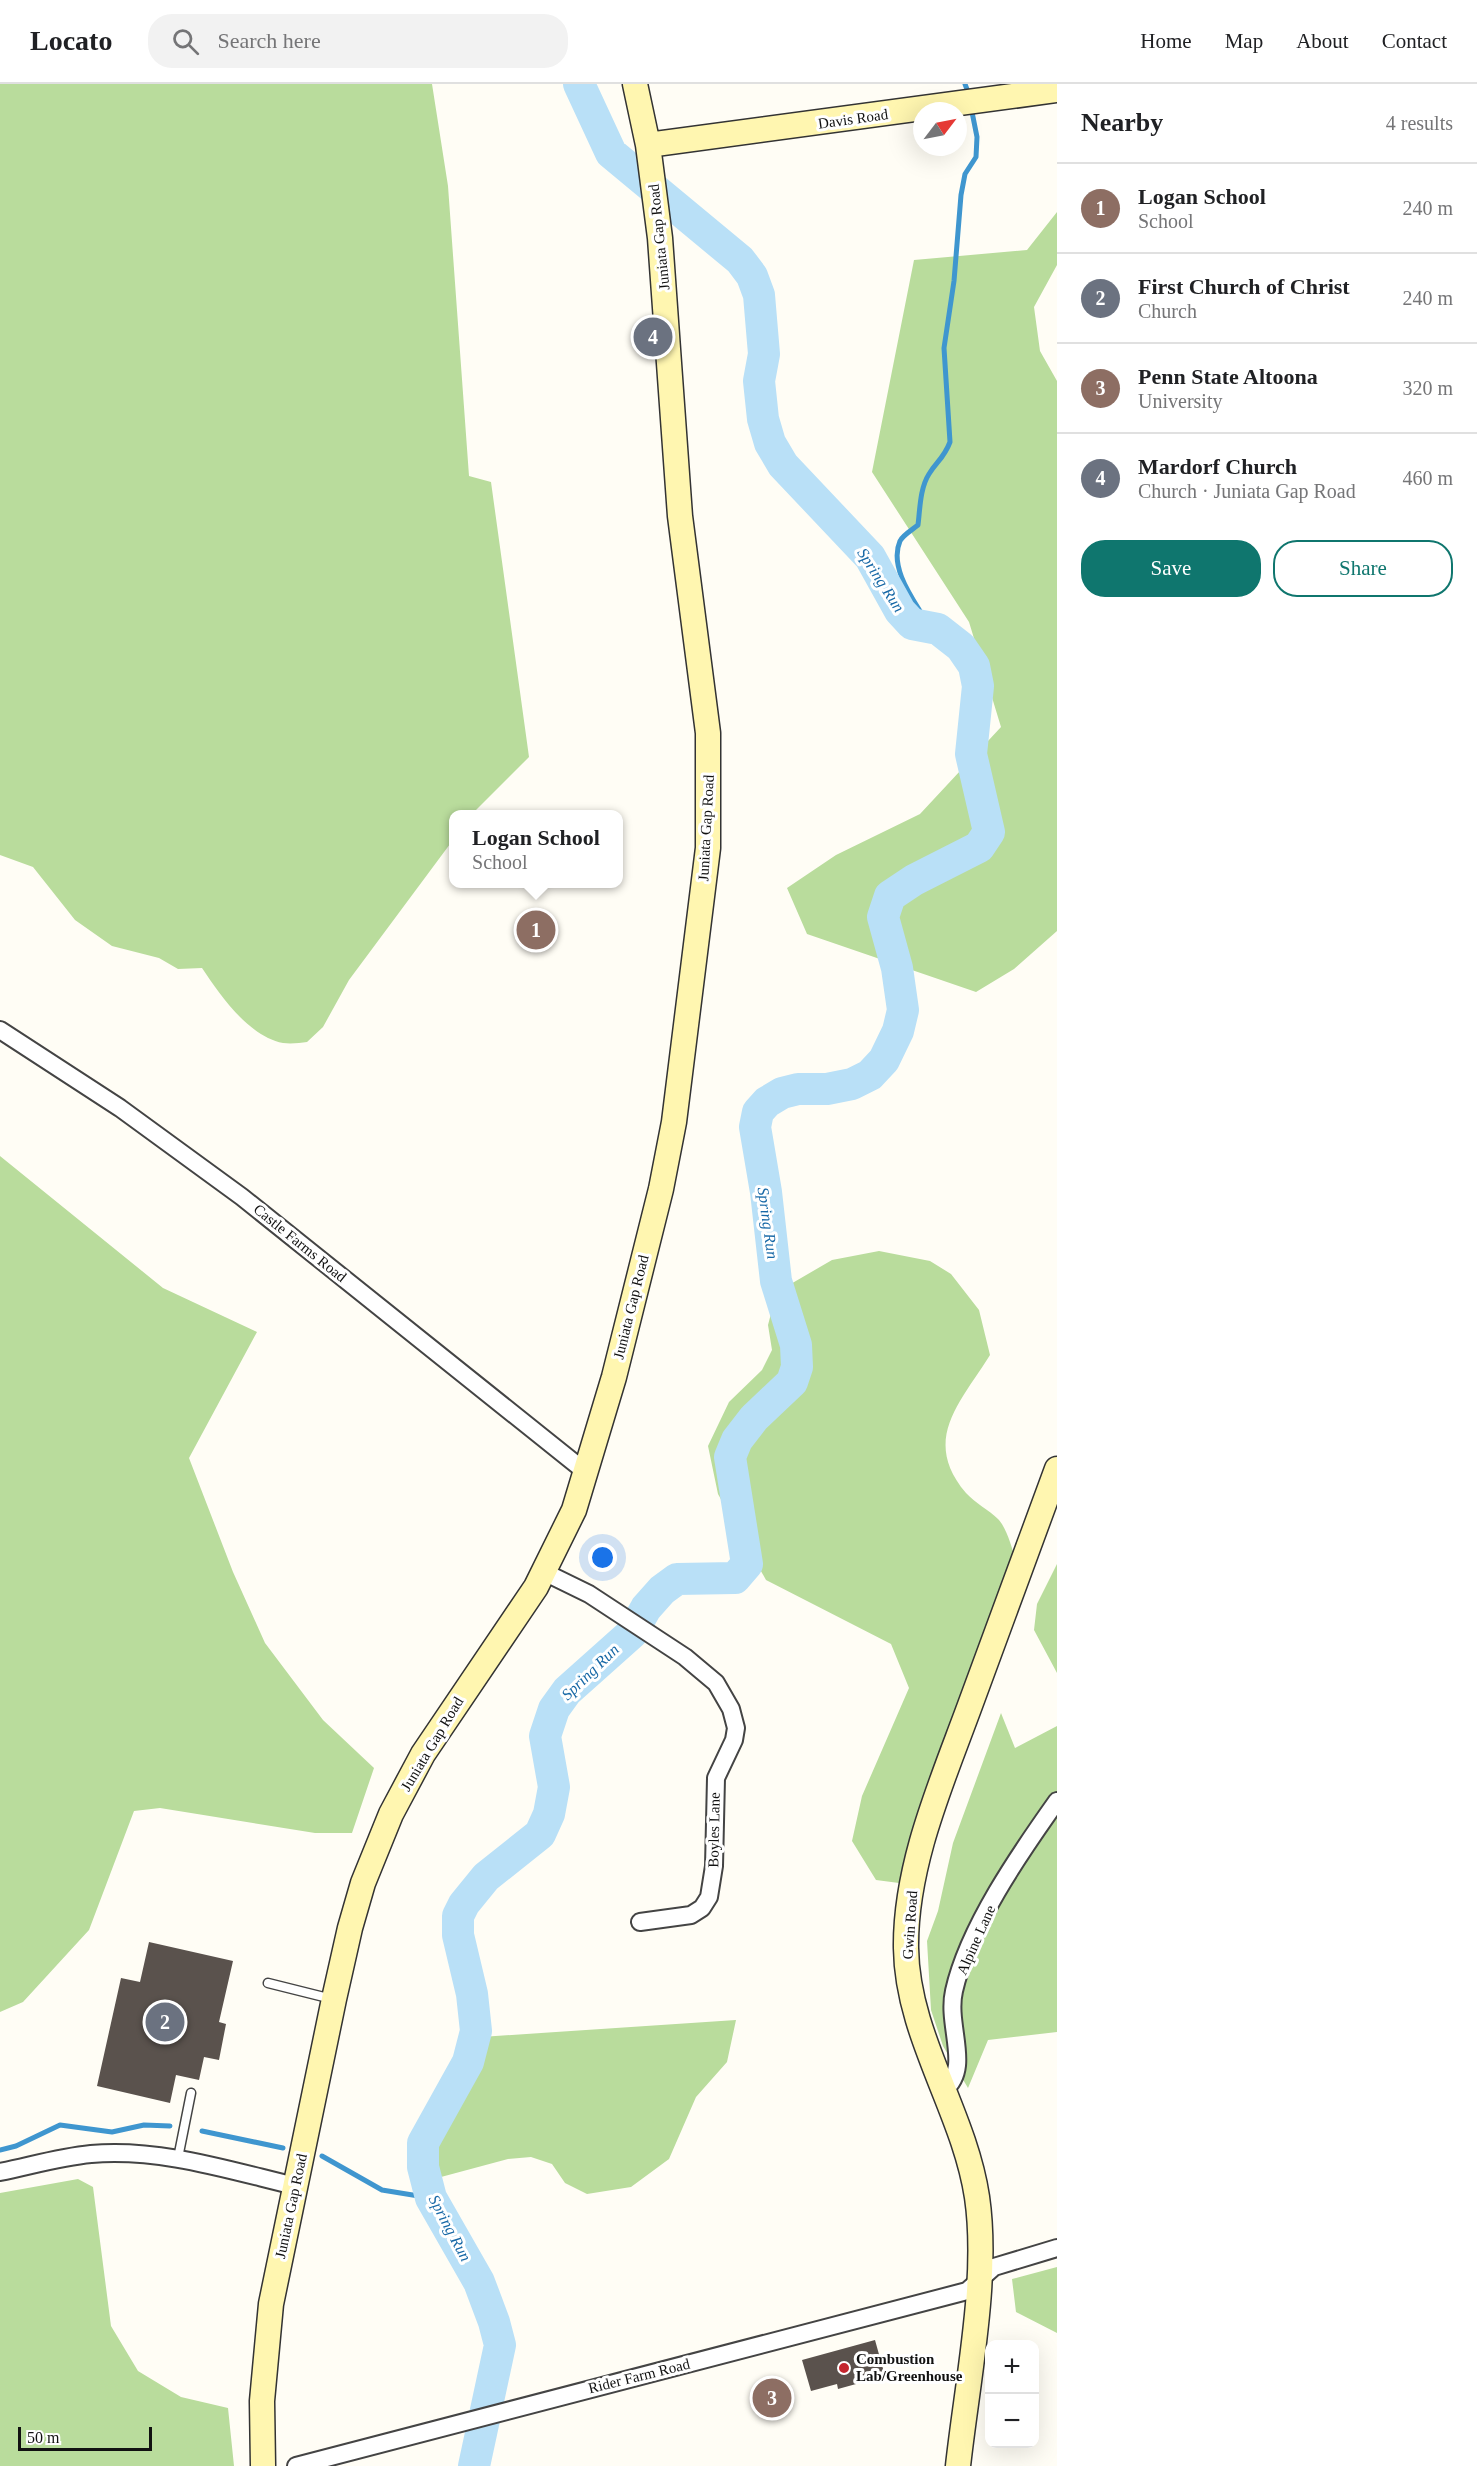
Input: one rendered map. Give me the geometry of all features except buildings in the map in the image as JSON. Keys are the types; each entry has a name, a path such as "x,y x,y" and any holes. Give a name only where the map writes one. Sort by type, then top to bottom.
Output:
{"main road":[{"name":"Juniata Gap Road","path":"263,2466 262,2401 265,2349 271,2304 334,1999 363,1883 391,1814 423,1754 544,1572 574,1510 587,1473 662,1189 674,1122 708,848 708,733 682,527 655,194 648,145 635,84"},
{"name":"Davis Road","path":"648,145 1057,90"},
{"name":"Gwin Road","path":"958,2466 979,2281 980,2230 976,2196 944,2091 918,2020 909,1983 906,1948 908,1912 915,1874 950,1759 1057,1469"}],"street":[{"name":"Castle Farms Road","path":"0,1030 120,1108 242,1197 587,1473"},
{"name":"Boyles Lane","path":"544,1572 589,1594 685,1657 716,1683 731,1709 736,1728 734,1740 716,1778 714,1866 709,1897 702,1908 691,1915 640,1922"},
{"name":"Alpine Lane","path":"944,2091 953,2082 959,2062 951,2024 954,1991 967,1956 992,1902 1057,1801"},
{"path":"0,2172 89,2155 117,2153 178,2158 295,2186"},
{"name":"Rider Farm Road","path":"296,2466 968,2291 993,2267 1057,2248"}],"lane":[{"path":"268,1983 334,1999"},
{"path":"178,2158 191,2093"}],"green space":[{"path":"0,84 432,84 448,186 469,476 491,482 529,757 476,810 449,810 449,845 349,980 323,1027 307,1042 283,1043 258,1032 236,1013 202,968 178,969 159,958 112,946 75,920 33,867 0,855"},
{"path":"1057,212 1057,265 1034,307 1040,351 1057,381 1057,931 1014,969 976,992 807,934 787,888 836,855 920,814 1001,727 969,622 872,472 914,260 1027,250"},
{"path":"0,1156 163,1288 257,1332 189,1458 233,1572 265,1643 323,1720 374,1768 352,1833 315,1833 160,1808 134,1811 89,1930 23,2002 0,2012"},
{"path":"879,1251 930,1261 951,1274 979,1310 990,1355 967,1389 950,1422 946,1439 947,1456 953,1474 966,1493 1001,1523 1016,1561 899,1883 876,1880 852,1841 862,1796 909,1688 891,1644 766,1580 718,1494 708,1446 729,1402 762,1370 772,1350 768,1325 774,1302 789,1285 832,1260"},
{"path":"1057,1564 1057,1673 1034,1630 1037,1604"},
{"path":"1001,1713 1015,1748 1057,1726 1057,2032 988,2040 968,2088 943,2046 931,2010 927,1941 938,1911 953,1843"},
{"path":"736,2020 727,2062 696,2097 669,2159 631,2187 587,2194 565,2183 552,2164 531,2157 508,2159 441,2177 427,2158 439,2108 451,2078 459,2064 481,2037"},
{"path":"78,2179 93,2187 111,2326 138,2371 181,2397 228,2408 234,2466 0,2466 0,2193"},
{"path":"1057,2267 1057,2333 1016,2312 1012,2279"}],"waterway":[{"name":"Spring Run","path":"474,2466 500,2345 479,2282 431,2198 423,2167 423,2143 468,2062 476,2031 472,1994 458,1935 458,1916 464,1904 486,1877 540,1834 549,1814 554,1787 545,1736 554,1709 567,1691 632,1633 646,1608 662,1590 677,1579 735,1578 747,1564 730,1457 737,1440 754,1418 792,1382 797,1367 796,1345 776,1281 766,1192 755,1127 758,1112 767,1102 782,1093 798,1089 827,1089 852,1084 870,1075 884,1060 898,1031 903,1010 897,968 883,917 890,896 914,880 979,847 989,832 971,754 978,686 974,666 961,647 938,629 912,624 900,611 870,557 783,465 770,443 763,419 759,381 764,354 759,295 752,276 740,260 611,153 579,84"},
{"path":"965,84 968,92"},
{"path":"912,624 920,611 902,577 897,550 901,539 918,525 926,480 950,442 944,348 954,281 961,195 965,174 976,157 977,137 972,112"},
{"path":"0,2150 16,2146 60,2125 112,2132 144,2125 170,2126"},
{"path":"202,2131 283,2148"},
{"path":"322,2156 382,2190 431,2198"}],"place":[{"name":"Mardorf Church","path":"653,337"},
{"name":"Logan School","path":"536,930"},
{"name":"First Church of Christ","path":"165,2022"},
{"name":"Combustion Lab/Greenhouse","path":"844,2368"},
{"name":"Penn State Altoona","path":"772,2398"}]}
